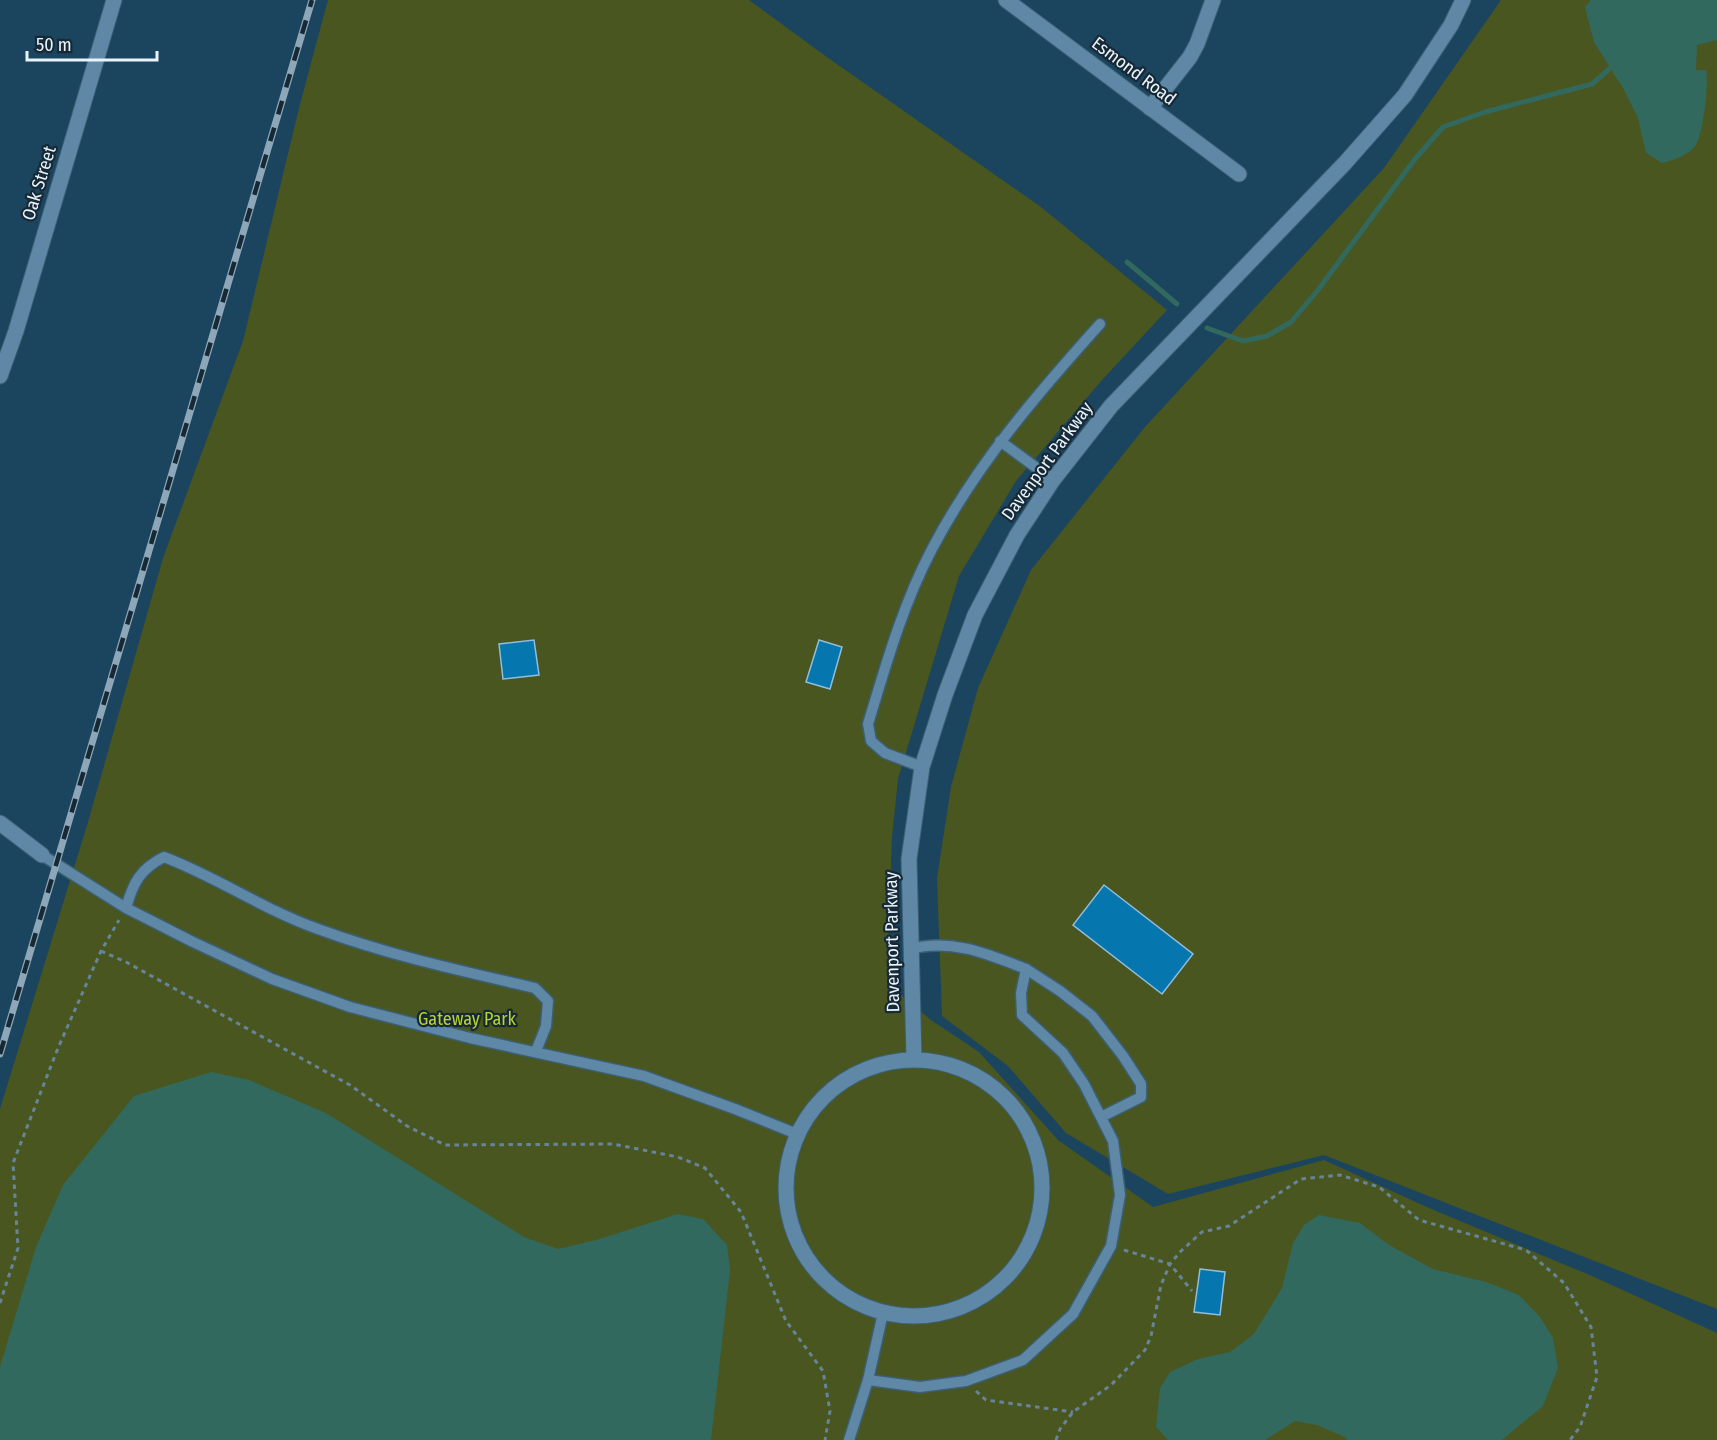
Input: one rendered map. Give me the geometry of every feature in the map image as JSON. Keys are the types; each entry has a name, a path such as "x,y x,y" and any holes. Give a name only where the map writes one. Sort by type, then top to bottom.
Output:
{"street":[{"name":"Oak Street","path":"0,376 16,331 114,0"},
{"name":"Esmond Road","path":"1006,0 1239,174"},
{"path":"1150,108 1190,57 1213,0"},
{"name":"Davenport Parkway","path":"914,1059 909,859 922,767 945,695 975,615 1017,535 1053,480 1111,406 1345,163 1405,95 1450,25 1463,0"},
{"path":"0,823 42,855"},
{"path":"914,1059 945,1063 974,1074 1000,1092 1020,1115 1034,1143 1042,1173 1042,1204 1034,1234 1020,1261 999,1284 974,1302 945,1313 914,1317 883,1313 848,1298 819,1275 798,1244 787,1208 786,1170 796,1134 812,1109 832,1088 857,1072 885,1062 914,1059"}],"lane":[{"path":"922,767 885,753 871,741 868,724 903,614 932,549 974,477 1041,389 1100,324"},
{"path":"1000,441 1053,480"},
{"path":"42,855 126,908 193,942 272,978 339,1003 470,1038 644,1076 796,1134"},
{"path":"126,908 132,887 147,865 164,857 316,929 396,954 535,988 548,1001 546,1026 536,1051"},
{"path":"910,949 926,945 952,945 985,953 1026,969 1060,991 1092,1016 1141,1084 1141,1097 1101,1117"},
{"path":"868,1380 920,1387 966,1382 1023,1360 1073,1314 1111,1246 1120,1195 1113,1141 1084,1084 1063,1053 1022,1015 1021,993 1026,969"},
{"path":"849,1440 868,1380 883,1313"}],"path":[{"path":"0,1303 18,1248 13,1163 58,1048 101,951 126,908"},
{"path":"101,951 136,967 340,1079 407,1126 445,1145 613,1144 678,1156 705,1168 741,1212 786,1321 823,1371 830,1411 825,1440"},
{"path":"1056,1440 1060,1429 1073,1412 1112,1385 1145,1350 1151,1336 1161,1285 1170,1264 1181,1251 1202,1233 1228,1226 1301,1179 1340,1175 1379,1187 1419,1220 1526,1250 1564,1283 1591,1327 1598,1377 1580,1427 1570,1440"},
{"path":"1111,1246 1170,1264 1192,1291"},
{"path":"966,1382 986,1400 1073,1412"}],"green space":[{"name":"Gateway Park","path":"328,0 749,0 1041,207 1167,310 1102,380 1016,481 959,576 898,779 892,837 887,983 931,1020 979,1052 1058,1140 1153,1207 1324,1160 1429,1208 1592,1276 1717,1333 1717,1440 0,1440 0,1109 88,822 163,558 243,341 299,108"},
{"path":"1501,0 1717,0 1717,1309 1324,1155 1168,1194 1066,1133 1008,1066 942,1016 937,878 951,787 978,688 1031,570 1145,427 1384,168"}],"shaded area":[{"path":"1591,0 1717,0 1717,40 1697,45 1696,70 1706,70 1707,77 1701,131 1696,145 1685,155 1662,163 1646,153 1638,118 1623,88 1594,42 1585,7"},
{"path":"211,1072 249,1080 326,1113 524,1237 558,1249 596,1240 678,1214 703,1219 727,1245 730,1270 711,1440 0,1440 0,1367 36,1247 63,1185 134,1096"},
{"path":"1319,1215 1360,1223 1389,1245 1433,1269 1486,1282 1519,1295 1540,1317 1553,1338 1558,1368 1543,1406 1502,1440 1347,1440 1317,1425 1295,1421 1265,1440 1168,1440 1156,1427 1160,1388 1170,1372 1198,1359 1230,1352 1254,1334 1282,1288 1293,1243 1304,1225"}],"building":[{"path":"534,640 539,675 503,679 499,644"},
{"path":"819,640 842,647 830,689 806,682"},
{"path":"1104,885 1193,954 1162,994 1073,925"},
{"path":"1200,1269 1225,1272 1220,1315 1194,1312"}],"waterway":[{"path":"1207,328 1243,341 1267,336 1291,322 1318,290 1415,159 1443,127 1485,112 1592,84 1615,64"},
{"path":"1127,262 1177,304"}],"railway":[{"path":"0,1054 312,0"}]}
